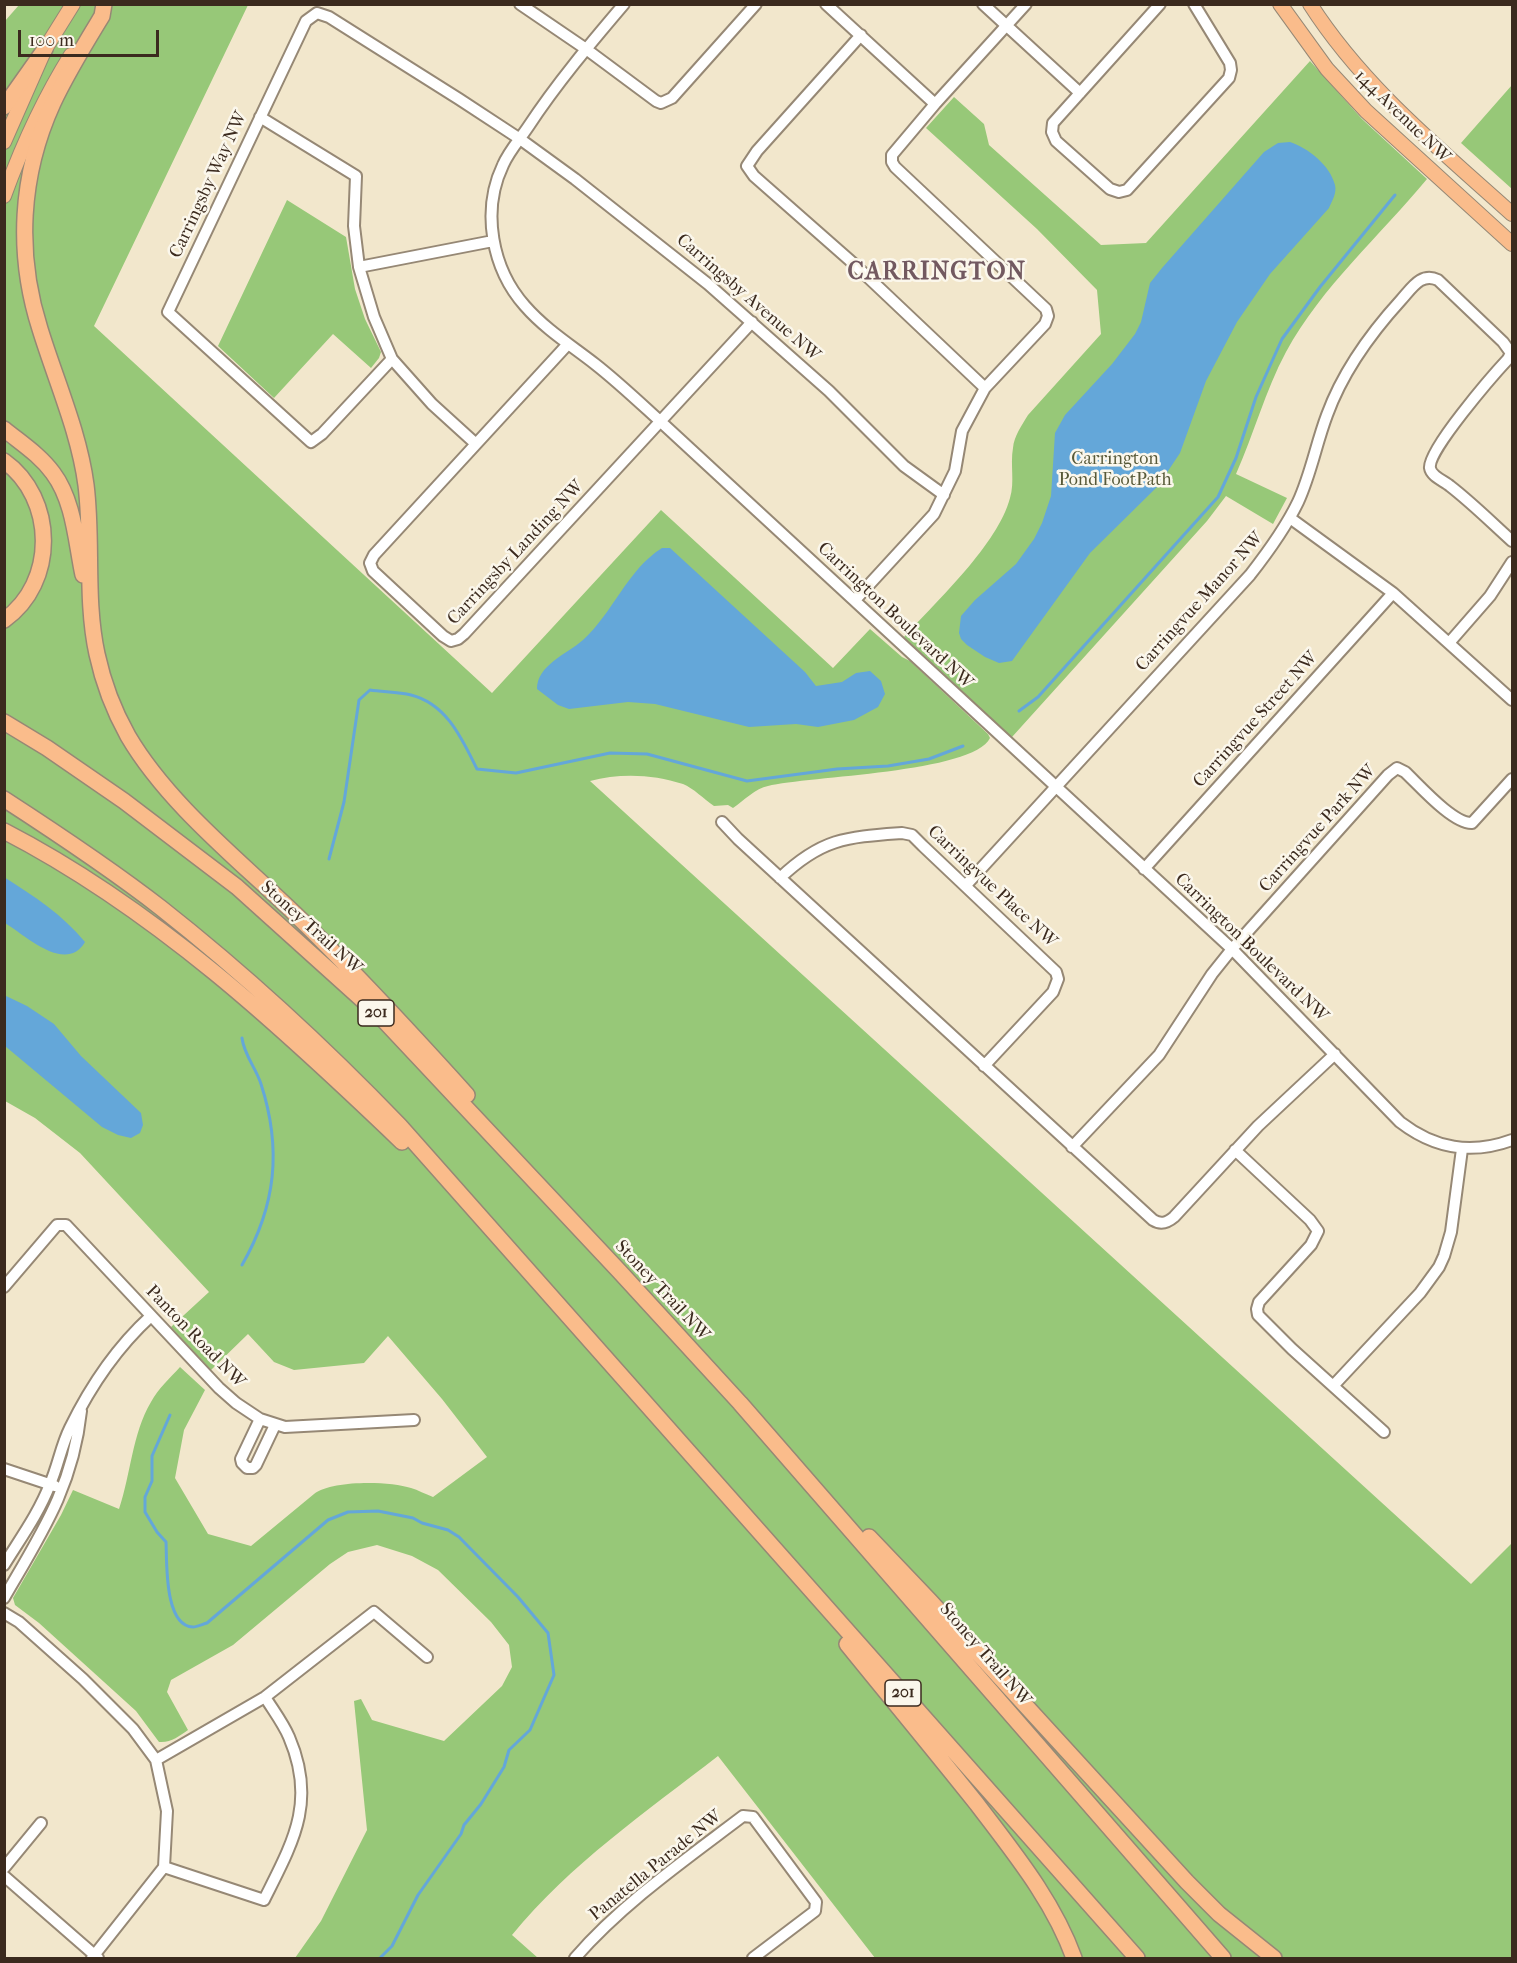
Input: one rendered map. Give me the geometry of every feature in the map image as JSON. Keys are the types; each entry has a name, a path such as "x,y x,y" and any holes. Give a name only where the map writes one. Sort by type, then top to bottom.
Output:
{"highway":[{"path":"103,4 102,16 53,104 38,144 26,197 23,228 33,305 83,465 88,499 93,619 97,653 111,701 129,736 159,781 203,827 345,963 563,1201 601,1253"},
{"path":"4,107 45,49"},
{"path":"4,429 44,462 64,492 69,505 93,619"},
{"path":"4,461 21,475 31,489 43,526 42,563 36,582 16,612 4,620"},
{"name":"Stoney Trail NW","path":"4,722 47,748 124,801 237,887 378,1014 740,1403 1223,1959"},
{"name":"201","path":"4,799 96,860 161,909 294,1022 366,1091 669,1428 1137,1959"},
{"path":"4,831 102,888 177,943 259,1009 406,1146 448,1181"},
{"path":"740,1403 930,1601 1187,1882 1219,1914 1274,1959"},
{"path":"669,1428 949,1769 1026,1868 1045,1896 1074,1959"},
{"path":"1167,1895 1236,1959"}],"main road":[{"path":"4,142 45,49 73,4"},
{"path":"4,196 29,131 51,87 103,4"},
{"name":"144 Avenue NW","path":"1280,4 1327,69 1366,111 1512,244"},
{"name":"144 Avenue NW","path":"1310,4 1370,82 1423,134 1512,213"}],"street":[{"path":"520,4 661,103 672,98 756,4"},
{"name":"Carrington Boulevard NW","path":"624,4 546,100 503,165 492,210 493,241 502,270 515,294 536,318 599,368 661,422 1232,949 1408,1128 1438,1143 1462,1149 1485,1148 1512,1140"},
{"path":"826,4 935,104"},
{"path":"983,4 1080,93"},
{"path":"855,600 934,514 955,471 962,431 985,388 1045,324 1048,316 1046,309 892,162 892,155 935,104 1026,4"},
{"path":"1160,4 1053,123 1052,132 1056,141 1110,189 1119,192 1127,190 1229,78 1232,70 1230,63 1194,4"},
{"name":"Carringsby Way NW","path":"392,359 322,434 311,442 168,312 306,21 317,13 329,16 520,139"},
{"path":"861,36 757,151 747,166 754,176 854,264 985,388"},
{"path":"260,117 356,176 354,226 359,267 374,317 392,359 432,404 476,444"},
{"name":"Carringsby Avenue NW","path":"520,139 664,248 830,391 904,466 944,495"},
{"path":"359,267 493,241"},
{"name":"Carringvue Manor NW","path":"966,885 1250,575 1270,549 1290,518 1307,480 1327,414 1348,370 1373,333 1417,282 1424,278 1438,280 1503,342 1511,353 1452,427 1432,459 1430,470 1512,541"},
{"path":"661,422 752,322"},
{"name":"Carringsby Landing NW","path":"568,344 374,555 370,563 373,571 442,636 451,641 464,634 661,422"},
{"path":"1290,518 1393,593 1512,700"},
{"path":"1449,643 1490,596 1512,562"},
{"name":"Carringvue Street NW","path":"1144,869 1393,593"},
{"name":"Carringvue Park NW","path":"1232,949 1388,775 1397,768 1405,772 1455,818 1466,823 1472,823 1512,779"},
{"path":"722,822 1153,1220 1162,1223 1174,1217 1257,1126 1335,1054"},
{"name":"Carringvue Place NW","path":"780,878 809,853 830,843 858,836 902,833 912,835 1056,972 1058,980 1050,996 984,1066"},
{"path":"1072,1147 1159,1055 1212,974 1232,949"},
{"path":"1333,1386 1420,1293 1439,1267 1451,1232 1462,1149"},
{"path":"1235,1150 1317,1228 1315,1239 1261,1299 1257,1309 1263,1322 1384,1432"},
{"name":"Panton Road NW","path":"4,1287 57,1225 66,1226 219,1388 260,1419 275,1425 298,1427 414,1420"},
{"path":"4,1565 50,1485 70,1428 91,1388 131,1334 151,1316"},
{"path":"4,1598 52,1515 64,1489 74,1455 82,1408"},
{"path":"260,1419 241,1459 247,1468 253,1468 256,1465 275,1425"},
{"path":"4,1469 64,1489"},
{"path":"156,1760 265,1697 374,1612 427,1657"},
{"path":"4,1613 19,1622 83,1679 133,1728 156,1760 167,1811 164,1867 95,1958 4,1876"},
{"path":"164,1867 264,1900 285,1859 300,1820 302,1781 289,1737 265,1697"},
{"name":"Panatella Parade NW","path":"575,1959 592,1939 656,1882 743,1816 753,1817 816,1902 815,1911 753,1959"},
{"path":"4,1868 41,1823"}],"green space":[{"path":"19,5 248,5 94,326 492,693 661,510 833,668 870,629 902,657 910,661 988,734 990,738 977,750 954,759 923,766 763,787 733,808 728,805 714,806 687,786 660,778 624,776 590,781 1471,1584 1512,1543 1512,1958 875,1958 718,1756 610,1840 535,1909 512,1935 538,1958 295,1958 321,1921 367,1830 354,1701 361,1699 372,1720 444,1741 502,1686 512,1667 509,1645 491,1622 438,1570 412,1556 377,1545 348,1552 330,1564 233,1645 171,1680 167,1692 188,1730 171,1740 159,1742 136,1711 39,1623 15,1605 13,1598 73,1490 119,1509 145,1414 157,1393 180,1367 205,1390 184,1430 175,1478 208,1534 251,1546 314,1494 334,1486 361,1483 389,1484 411,1488 433,1497 487,1457 442,1399 388,1336 364,1363 294,1370 274,1362 248,1334 211,1370 171,1327 209,1292 80,1153 35,1118 5,1101 5,21"},
{"name":"Carrington Pond FootPath","path":"1310,61 1362,119 1427,179 1352,262 1317,305 1300,328 1272,382 1236,474 1287,498 1273,524 1226,496 1207,521 1012,737 1004,733 917,653 904,637 965,571 993,534 1010,498 1012,454 1019,431 1028,415 1101,334 1097,290 1037,229 926,128 954,97 984,124 989,145 1101,245 1146,243"},
{"path":"1512,85 1512,189 1461,143"},
{"path":"287,200 346,237 355,289 365,319 381,352 371,368 333,334 274,398 218,346"}],"water":[{"path":"1290,142 1311,153 1328,171 1335,188 1329,208 1270,274 1237,322 1206,381 1180,453 1158,486 1090,553 1012,661 999,663 985,657 961,639 959,633 961,616 975,600 1016,564 1034,539 1051,496 1055,433 1065,415 1112,364 1135,334 1141,322 1150,283 1162,268 1264,152 1278,143"},
{"path":"662,548 670,548 805,672 816,686 842,682 856,673 870,671 881,681 885,694 878,707 854,720 818,727 796,724 749,727 655,704 628,702 569,709 558,705 537,689 538,681 547,667 594,629 639,568"},
{"path":"4,877 48,906 76,932 85,942 77,951 67,954 46,949 5,923"},
{"path":"4,995 27,1006 54,1024 81,1056 141,1113 143,1125 140,1133 131,1138 118,1135 102,1127 5,1046"}],"waterway":[{"path":"1019,711 1038,697 1218,497 1236,458 1256,397 1282,339 1320,287 1395,195"},
{"path":"329,859 344,802 359,700 370,690 406,694 424,700 444,714 452,724 477,769 516,773 610,753 647,754 747,781 837,769 888,766 929,759 963,746"},
{"path":"242,1038 268,1108 273,1154 272,1177 262,1221 242,1265"},
{"path":"170,1415 152,1456 152,1481 145,1497 145,1512 166,1542 167,1577 172,1605 184,1624 193,1627 207,1623 328,1520 348,1512 378,1511 413,1518 422,1523 448,1530 459,1537 518,1597 548,1633 554,1675 530,1730 509,1750 504,1767 418,1895 392,1946 380,1958"}],"district":[{"name":"CARRINGTON","path":"937,273"}]}
